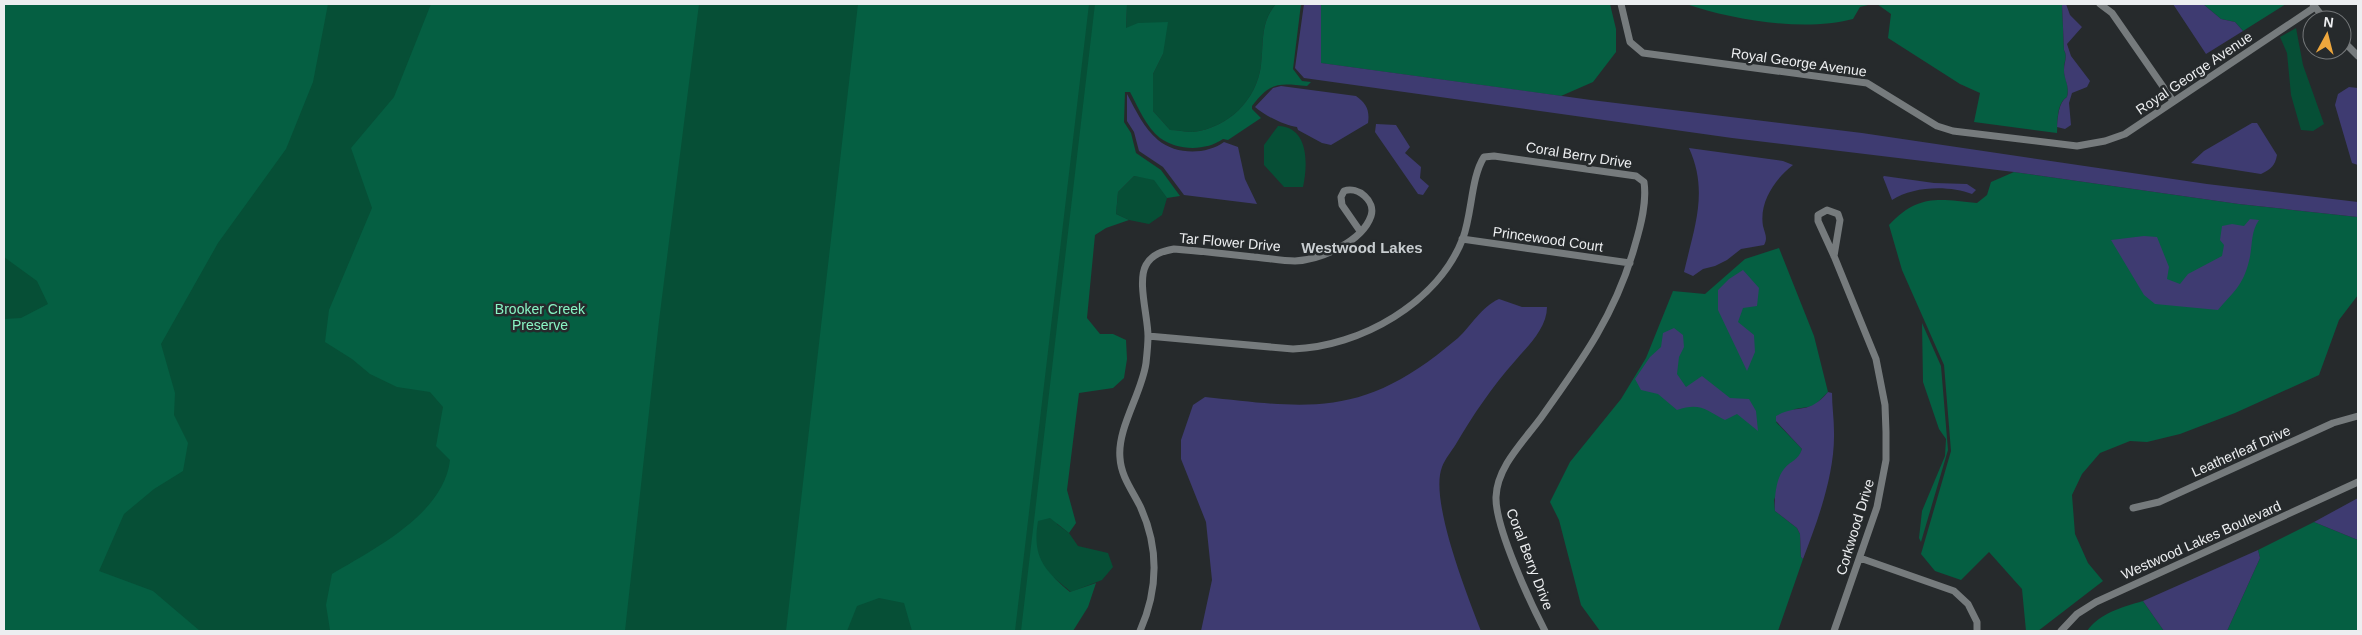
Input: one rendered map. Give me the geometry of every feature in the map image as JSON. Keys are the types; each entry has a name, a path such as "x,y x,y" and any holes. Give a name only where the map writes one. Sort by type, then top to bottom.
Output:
{"street":[{"name":"Royal George Avenue","path":"1621,4 1630,42 1643,53 1867,83 1944,129 2078,146 2125,134 2314,5"},
{"path":"2100,4 2112,13 2173,101"},
{"name":"Coral Berry Drive","path":"1148,336 1293,349 1310,348 1351,338 1383,324 1421,297 1443,272 1462,239 1472,205 1478,167 1484,158 1494,156 1636,176 1644,182 1646,194 1640,230 1618,296 1600,332 1583,359 1503,469 1496,495 1498,516 1518,571 1545,631"},
{"name":"Tar Flower Drive","path":"1140,631 1152,595 1154,557 1148,523 1127,482 1120,459 1120,448 1140,392 1146,364 1148,336 1142,276 1146,264 1160,252 1174,249 1295,261 1329,253 1346,244 1360,231 1368,222 1372,209 1358,190 1350,188 1344,191 1341,197 1342,205 1360,231"},
{"name":"Corkwood Drive","path":"1834,256 1840,220 1838,214 1827,210 1818,216 1818,221 1876,359 1885,405 1886,460 1877,507 1834,631"},
{"name":"Princewood Court","path":"1462,239 1630,264"},
{"name":"Leatherleaf Drive","path":"2133,508 2159,502 2332,423 2358,416"},
{"name":"Westwood Lakes Boulevard","path":"2061,631 2077,614 2096,602 2358,482"},
{"path":"1860,558 1954,592 1968,604 1977,622 1977,631"}],"green space":[{"name":"Brooker Creek Preserve","path":"4,4 1106,4 1057,524 1069,533 1078,546 1108,553 1113,567 1102,580 1071,592 1053,577 1047,631 4,631"},
{"path":"4,4 328,4 313,82 286,149 218,243 161,344 175,393 174,415 188,443 183,471 154,489 124,514 99,571 153,591 200,631 4,631 4,319 21,318 48,304 37,281 4,257"},
{"path":"431,4 699,4 659,321 625,631 330,630 326,605 332,574 386,541 421,513 435,497 445,479 450,460 436,446 443,407 430,392 397,387 370,374 352,359 325,342 329,310 372,208 351,148 394,97"},
{"path":"858,4 1089,4 1015,631 912,631 904,603 879,598 857,606 847,631 786,631"},
{"path":"1095,4 1127,4 1126,28 1138,23 1168,22 1163,54 1153,74 1153,111 1170,130 1193,132 1218,125 1239,110 1247,101 1254,90 1258,78 1267,18 1276,4 1301,4 1293,69 1302,81 1311,82 1307,86 1289,84 1270,88 1252,106 1252,109 1261,118 1228,140 1223,139 1209,146 1192,148 1175,145 1160,138 1146,123 1130,92 1125,92 1124,122 1131,133 1136,153 1161,170 1180,196 1167,198 1154,180 1134,176 1118,192 1116,214 1129,220 1106,228 1095,235 1087,318 1100,334 1113,334 1126,340 1127,359 1124,378 1113,388 1079,393 1067,490 1076,523 1069,533 1050,518 1038,521 1037,544 1042,562 1053,577 1070,592 1096,583 1088,607 1073,631 1021,631"},
{"path":"1127,4 1276,4 1267,18 1258,78 1254,90 1247,101 1239,110 1218,125 1193,132 1170,130 1153,111 1153,74 1163,54 1126,28"},
{"path":"1321,4 1610,4 1616,29 1616,52 1593,82 1561,96 1320,63"},
{"path":"1686,4 1872,4 1860,7 1853,19 1834,23 1791,24 1725,15"},
{"path":"1877,4 2062,4 2066,57 2064,69 2068,93 2059,109 2057,133 1974,122 1980,93 1960,84 1888,38 1891,14"},
{"path":"2203,4 2286,4 2243,31 2235,22 2221,19"},
{"path":"2296,28 2303,65 2324,124 2313,131 2301,130 2291,95 2287,53 2280,37"},
{"path":"1278,126 1288,128 1296,133 1301,140 1304,148 1306,168 1303,187 1284,187 1264,165 1264,145"},
{"path":"2014,172 2239,204 2358,217 2358,295 2339,320 2319,375 2235,413 2180,434 2147,442 2130,441 2100,453 2082,474 2072,495 2075,534 2088,563 2103,581 2038,631 2026,631 2022,589 1989,552 1961,580 1935,571 1921,554 1951,451 1944,365 1902,270 1889,225 1900,215 1919,203 1951,200 1977,203 1987,195 1991,182"},
{"path":"1134,176 1154,179 1167,198 1162,215 1149,224 1129,220 1116,214 1118,192"},
{"path":"1779,248 1814,336 1828,392 1814,406 1795,409 1776,422 1802,449 1799,458 1788,465 1774,500 1775,511 1797,528 1800,534 1801,557 1803,559 1778,631 1600,631 1581,605 1559,520 1550,502 1570,462 1621,399 1646,358 1673,291 1705,294 1745,259"},
{"path":"1922,323 1941,366 1948,450 1921,542 1919,538 1922,511 1945,456 1946,439 1939,429 1923,382"},
{"path":"2314,522 2358,540 2358,631 2227,631 2260,558 2258,550"},
{"path":"2143,601 2164,631 2087,631 2105,615 2119,608"}],"shaded area":[{"path":"1304,4 1321,4 1321,63 1591,100 1862,133 2207,184 2358,202 2358,217 2239,204 2014,172 1732,138 1304,78 1295,68"},
{"path":"2062,4 2066,4 2070,15 2082,27 2067,44 2071,56 2090,81 2087,87 2072,93 2069,103 2071,125 2065,129 2057,127 2060,106 2068,93 2064,70 2066,55 2064,50"},
{"path":"2173,4 2203,4 2221,19 2235,22 2243,31 2206,54"},
{"path":"1281,86 1356,96 1366,107 1368,123 1331,145 1322,143 1298,130 1297,127 1275,120 1255,107 1273,88"},
{"path":"2349,87 2358,88 2358,165 2352,163 2335,105 2338,94"},
{"path":"1127,94 1149,130 1165,145 1191,152 1209,149 1224,142 1238,147 1245,179 1257,204 1184,195 1163,167 1139,151 1134,132 1127,121"},
{"path":"2252,123 2257,123 2277,155 2272,167 2261,174 2191,163 2204,151"},
{"path":"1376,124 1396,125 1410,147 1405,153 1421,167 1420,178 1429,186 1423,195 1418,194 1375,132"},
{"path":"1689,148 1783,161 1793,165 1775,184 1763,208 1762,217 1766,238 1764,245 1741,249 1727,260 1703,269 1693,276 1684,272 1698,210 1699,195 1695,164"},
{"path":"1884,176 1934,183 1967,184 1976,190 1972,194 1953,189 1931,188 1910,192 1892,200"},
{"path":"2250,219 2259,220 2253,235 2247,270 2237,288 2218,310 2155,304 2144,295 2111,240 2144,236 2157,237 2169,267 2167,279 2180,284 2188,274 2222,256 2224,245 2220,240 2222,226 2232,224 2244,226"},
{"path":"1743,270 1759,288 1757,306 1743,308 1738,322 1754,335 1755,352 1747,371 1718,310 1718,290 1729,279"},
{"path":"1499,299 1522,307 1547,307 1544,322 1531,343 1498,381 1476,412 1445,461 1439,482 1445,524 1452,549 1481,631 1201,631 1212,580 1206,522 1181,459 1181,440 1193,405 1205,397 1270,404 1299,405 1326,403 1353,399 1380,390 1437,355 1458,338 1487,307"},
{"path":"1674,328 1683,335 1684,347 1679,357 1677,374 1686,387 1702,376 1730,398 1749,399 1756,411 1758,431 1737,414 1725,420 1702,408 1692,407 1677,410 1658,394 1641,390 1635,379 1650,357 1661,347 1663,333"},
{"path":"1828,392 1832,393 1834,422 1832,464 1825,497 1803,559 1801,557 1800,534 1797,528 1775,511 1776,489 1781,473 1798,456 1802,449 1776,421 1776,416 1791,410 1809,407"},
{"path":"2358,498 2358,540 2314,522"},
{"path":"2258,550 2260,558 2227,631 2164,631 2143,601"}],"district":[{"name":"Westwood Lakes","path":"1362,247"}]}
